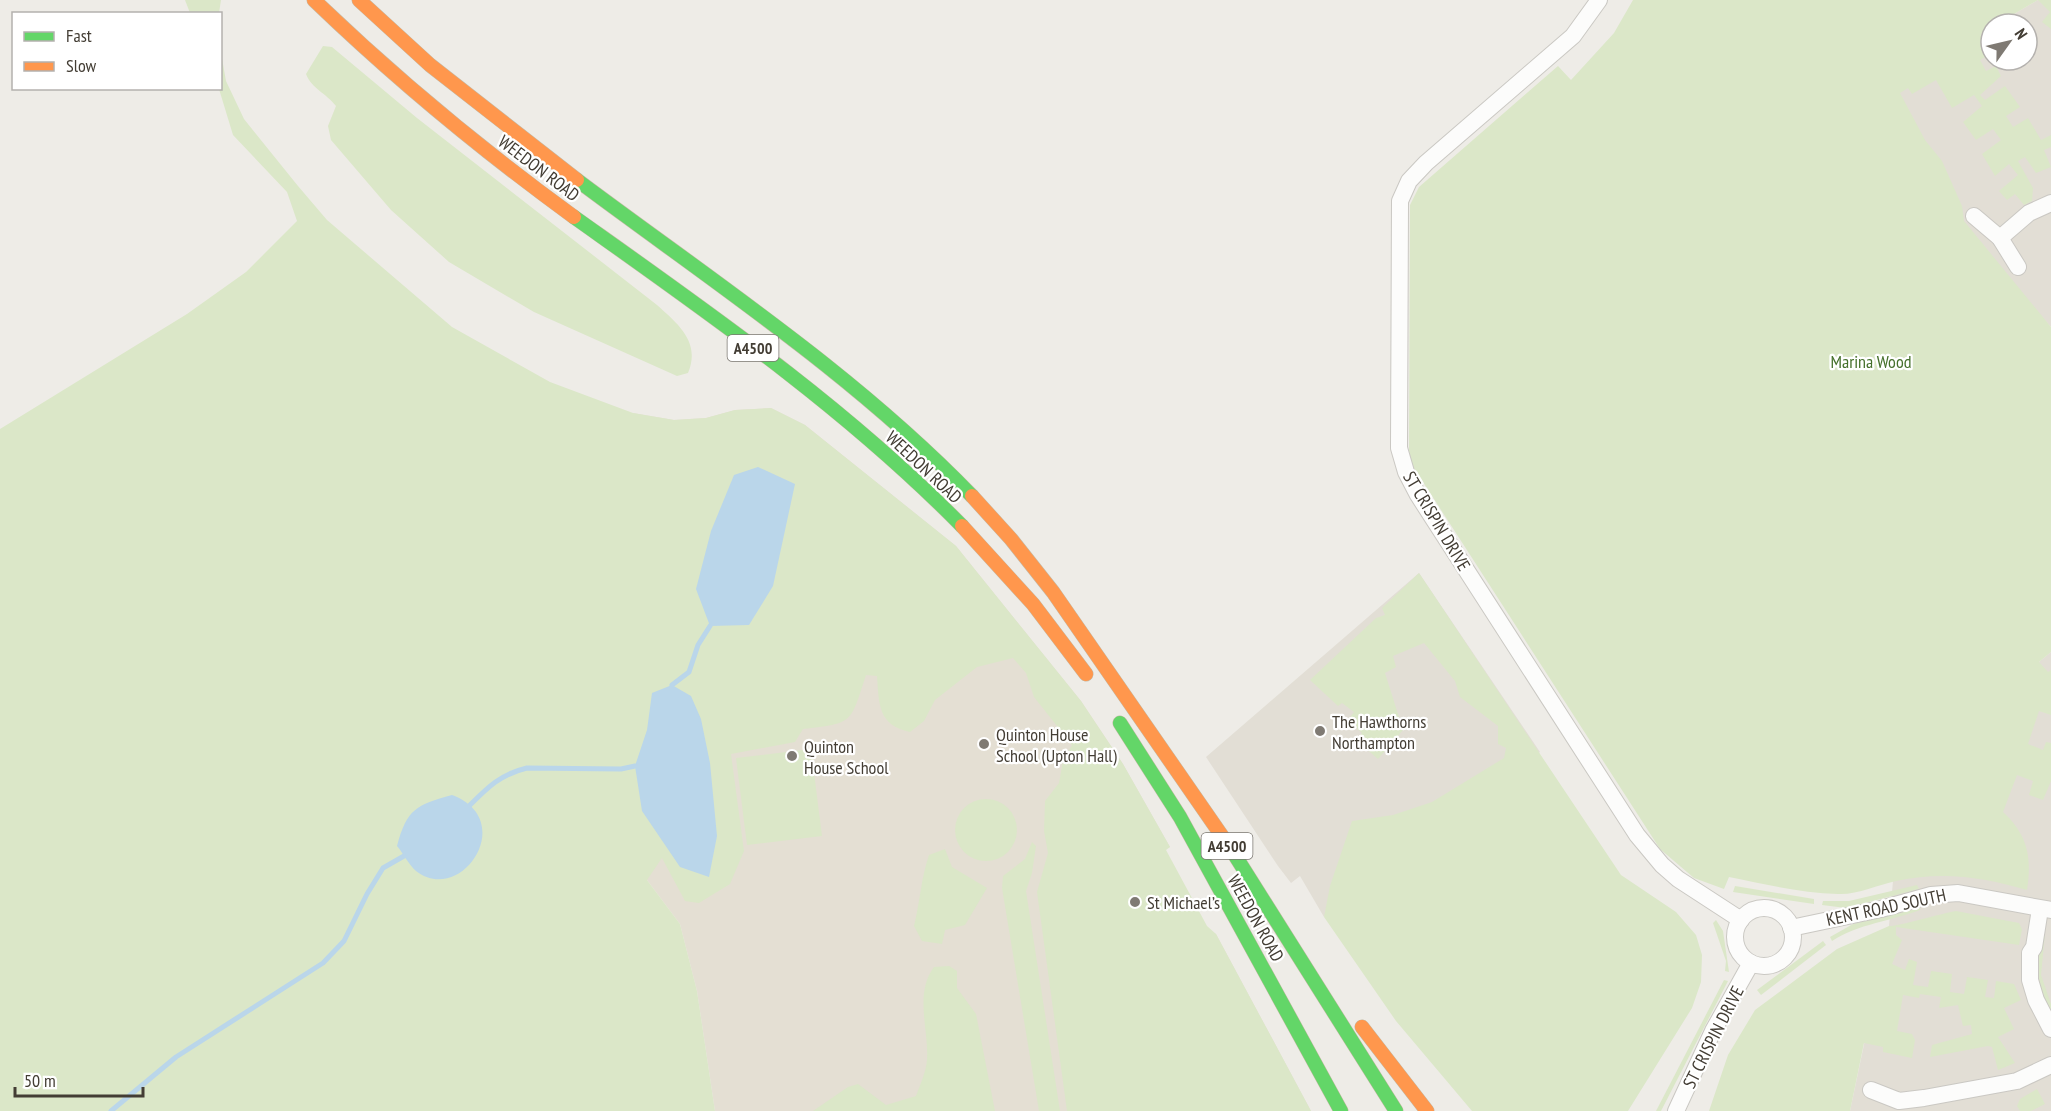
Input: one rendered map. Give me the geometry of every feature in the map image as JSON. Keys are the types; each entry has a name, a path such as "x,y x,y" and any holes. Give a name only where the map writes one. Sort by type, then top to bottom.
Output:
{"highway":[{"name":"WEEDON ROAD","path":"314,0 412,93 535,188 771,360 846,419 949,513 1016,583 1094,686"},
{"name":"WEEDON ROAD","path":"359,0 420,56 558,166 751,306 860,391 958,482 1025,556 1156,739 1297,953 1360,1057 1396,1111"},
{"name":"WEEDON ROAD","path":"1113,713 1139,750 1210,871 1341,1111"},
{"path":"1297,953 1339,997 1427,1111"},
{"name":"WEEDON ROAD","path":"1360,1057 1412,1111"}],"street":[{"name":"ST CRISPIN DRIVE","path":"1599,0 1573,36 1409,181 1400,201 1399,448 1418,495 1637,836 1662,865 1678,879 1741,920"},
{"path":"2000,238 2029,213 2051,203"},
{"path":"1974,216 2000,238 2018,267"},
{"name":"KENT ROAD SOUTH","path":"1791,928 1881,909 1931,895 1958,892 2001,898 2046,910"},
{"path":"1766,908 1777,911 1786,918 1791,928 1790,950 1783,959 1773,964 1761,966 1750,963 1736,946 1734,934 1741,920 1755,909 1766,908"},
{"path":"2046,910 2030,953 2030,980 2036,1000 2051,1029"},
{"name":"ST CRISPIN DRIVE","path":"1676,1111 1713,1031 1750,963"},
{"path":"1871,1090 1898,1106 2017,1081 2051,1065"}],"shaded area":[{"path":"2038,0 2051,0 2051,327 1963,232 1893,86 1979,35 1979,72 2039,72 2039,12 2018,12"},
{"name":"Quinton House School","path":"771,408 805,425 956,546 1081,701 1123,764 1170,847 1081,875 1216,934 1311,1111 715,1111 697,991 680,924 647,880 633,413 674,420 706,418 735,410"},
{"path":"1419,573 1540,752 1324,917 1300,876 1291,883 1278,866 1206,757"},
{"path":"2051,652 2051,1111 1850,1111 1889,926 1893,881 2039,662"}],"green space":[{"path":"185,0 221,0 219,12 190,12"},
{"name":"Marina Wood","path":"1633,0 2038,0 2018,12 1979,12 1979,72 1999,72 2001,76 1980,95 1985,100 2005,86 2020,107 2006,116 2013,127 2028,118 2041,140 2051,135 2051,147 2044,150 2051,167 2036,173 2025,157 2018,161 2033,188 2032,201 2024,205 2015,194 2007,200 1999,191 2018,175 2009,164 1995,176 1982,154 2001,140 1993,129 1976,140 1963,122 1982,106 1974,95 1952,108 1936,80 1912,94 1908,88 1900,93 1925,140 1942,161 1962,206 1964,221 2051,327 2051,652 2039,662 2048,672 2051,670 2051,715 2039,711 2028,744 2043,750 2046,742 2051,743 2051,781 2043,800 2029,795 2033,781 2017,775 2003,812 2023,838 2029,868 2027,890 1978,879 1946,876 1913,878 1852,893 1838,894 1796,890 1729,877 1724,889 1694,878 1660,849 1412,465 1409,451 1410,205 1419,187 1558,66 1571,80 1614,33"},
{"path":"2038,0 2051,0 2051,29 2042,22 2050,12"},
{"path":"323,46 332,47 417,118 673,319 685,335 692,352 688,373 677,376 534,312 449,262 391,210 331,140 328,126 336,106 312,84 306,74"},
{"path":"222,59 226,81 244,119 327,220 452,327 550,382 633,413 674,420 706,418 735,410 771,408 805,425 956,546 1081,701 1123,764 1170,847 1166,850 1207,926 1216,934 1311,1111 1067,1111 1037,892 1048,853 1044,831 1045,801 1059,783 1063,761 1072,745 1034,697 1026,673 1013,658 977,667 935,700 924,721 910,732 899,729 886,719 878,696 877,676 866,675 857,703 848,718 832,725 803,729 795,742 731,754 744,851 730,884 699,903 685,901 662,858 647,880 680,924 697,991 715,1111 0,1111 0,429 187,314 246,272 297,221 287,192 233,135 219,90 222,90"},
{"path":"1419,573 1621,875 1676,912 1696,935 1702,955 1701,982 1692,1008 1628,1111 1472,1111 1396,1021 1324,917 1330,886 1352,821 1393,815 1432,802 1504,758 1506,748 1498,744 1498,726 1460,697 1455,681 1424,643 1393,656 1396,667 1385,673 1403,730 1378,759 1356,740 1362,733 1348,720 1354,712 1342,703 1338,706 1310,680 1376,618 1385,615 1382,608"},
{"path":"811,749 822,836 747,845 736,758"},
{"path":"986,799 998,801 1008,808 1015,818 1017,830 1015,842 1008,852 998,859 986,861 974,859 964,852 957,842 955,830 957,818 964,808 974,801"},
{"path":"1032,842 1036,846 1032,873 1026,891 1060,1111 1039,1111 1002,888 1003,876 1025,859"},
{"path":"945,849 952,867 987,888 965,925 945,930 942,944 922,941 914,926 929,855"},
{"path":"1917,885 1919,889 1846,908 1822,905 1823,901 1849,901"},
{"path":"1735,886 1814,899 1814,904 1733,892"},
{"path":"1920,908 1909,914 1842,935 1832,941 1830,937 1853,924"},
{"path":"1956,911 2019,923 2022,929 2019,945 1896,927 1896,935 1902,940 1892,964 1905,970 1909,959 1917,962 1913,985 1928,987 1931,971 1952,974 1950,992 1964,994 1967,977 1988,980 1985,997 1994,998 1996,981 2014,984 2021,1000 2004,1008 2014,1029 1998,1037 2015,1063 1998,1070 1992,1047 1988,1046 1930,1057 1932,1045 1972,1034 1971,1025 1963,1026 1958,1005 1939,1008 1941,997 1920,994 1919,998 1903,995 1897,1031 1912,1034 1915,1040 1912,1058 1883,1052 1883,1047 1864,1043 1850,1111 1709,1111 1728,1055 1755,1010 1837,949 1889,926"},
{"path":"1716,920 1723,931 1729,972 1725,971 1726,961 1713,923"},
{"path":"2041,933 2045,934 2041,975 2051,1004 2051,1013 2042,993 2038,974"},
{"path":"1823,941 1826,945 1761,995 1757,990"},
{"path":"949,966 957,971 957,988 976,1014 995,1111 813,1111 848,1087 858,1084 886,1105 916,1096 927,1060 924,1000 928,977 934,967"},
{"path":"1724,980 1728,981 1661,1111 1656,1111"},
{"path":"2037,1089 2045,1104 2031,1111 2020,1111 2017,1106 2020,1099"}],"water":[{"path":"758,467 795,484 773,586 749,625 710,626 696,589 711,531 734,475"},
{"path":"672,685 691,696 701,719 710,763 717,836 709,877 680,867 642,811 635,766 647,730 652,693"},
{"path":"452,795 472,807 481,822 482,839 476,856 465,869 450,877 433,879 416,871 397,846 409,816 415,810"}],"waterway":[{"path":"672,685 689,672 698,645 710,626"},
{"path":"470,805 496,782 527,768 621,769 635,766"},
{"path":"111,1111 176,1057 323,963 344,941 367,894 383,868 404,856"}],"traffic: fast":[{"path":"577,180 831,369 927,452 972,496"},
{"path":"574,217 725,326 823,401 917,482 962,526"},
{"path":"1120,723 1180,817 1341,1111"},
{"path":"1231,849 1396,1111"}],"traffic: slow":[{"path":"314,0 440,113 574,217"},
{"path":"359,0 430,65 577,180"},
{"path":"972,496 1011,539 1053,592 1231,849"},
{"path":"962,526 1033,604 1086,674"},
{"path":"1362,1027 1427,1111"}],"place":[{"name":"The Hawthorns Northampton","path":"1320,731"},
{"name":"Quinton House School (Upton Hall)","path":"984,744"},
{"name":"Quinton House School","path":"792,756"},
{"name":"St Michael’s","path":"1135,902"}]}
